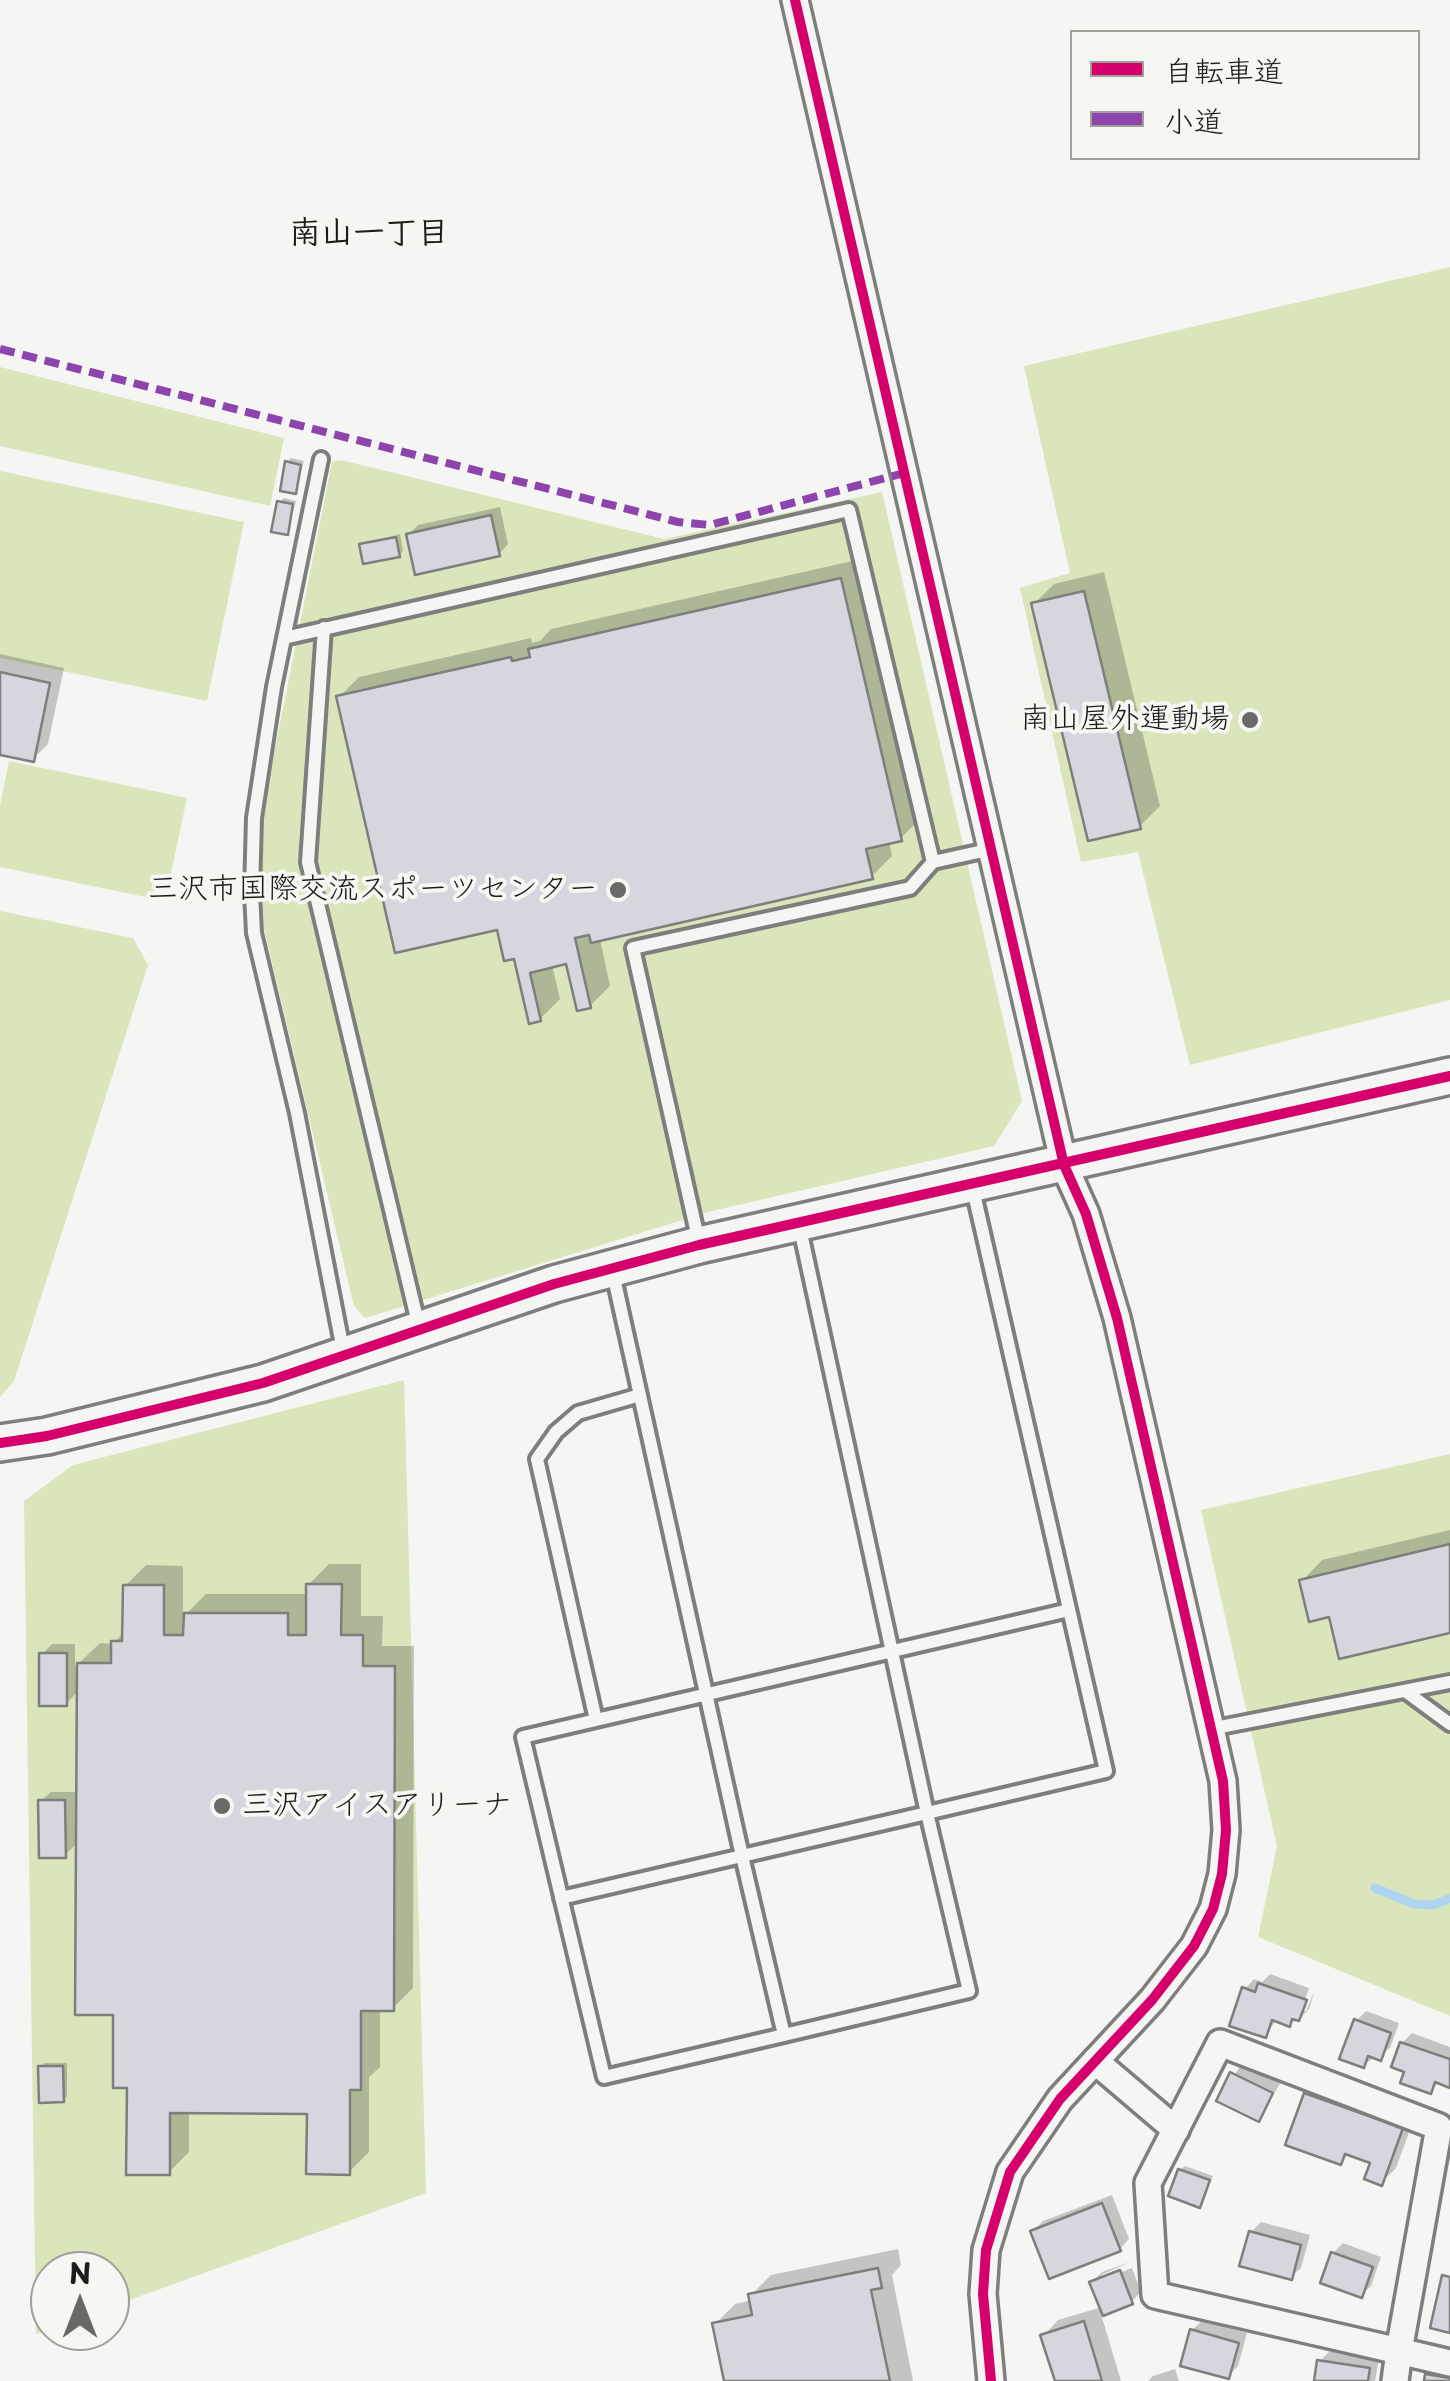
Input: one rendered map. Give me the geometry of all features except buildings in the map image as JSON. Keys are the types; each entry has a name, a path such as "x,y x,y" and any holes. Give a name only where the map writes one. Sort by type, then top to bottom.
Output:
{"street":[{"path":"795,0 994,848 1064,1165 1086,1214 1117,1318 1223,1781 1226,1830 1222,1874 1212,1909 1194,1946 1026,2143 995,2210 983,2294 991,2381"},
{"path":"0,1444 169,1408 344,1356 612,1268 699,1245 1450,1076"},
{"path":"1395,2381 1399,2351 1438,2127 1220,2042 1148,2182 1155,2294 1399,2351 1450,2362"},
{"path":"1094,2061 1176,2130"}],"lane":[{"path":"320,459 284,638 254,818 254,933 297,1112 344,1356"},
{"path":"284,638 849,510 934,862"},
{"path":"324,628 308,862 419,1330"},
{"path":"699,1245 633,948 910,888 934,862 994,848"},
{"path":"561,1898 1106,1772 972,1186"},
{"path":"798,1222 891,1651 969,1992 604,2077 523,1738 706,1694 891,1651 1069,1610"},
{"path":"612,1268 784,2035"},
{"path":"596,1720 537,1458 556,1432 578,1413 640,1394"},
{"path":"1210,1728 1450,1682"},
{"path":"1405,1691 1450,1724"}],"green space":[{"name":"南山屋外運動場","path":"1450,267 1450,1000 1190,1065 1138,852 1081,862 1020,588 1070,573 1024,366"},
{"path":"0,367 284,438 270,506 0,446"},
{"name":"三沢市国際交流スポーツセンター","path":"341,460 664,539 882,492 1022,1101 994,1146 712,1211 365,1318 354,1306 264,929 260,850 269,779 332,462"},
{"path":"0,471 244,522 207,701 0,658"},
{"path":"9,761 187,798 165,901 0,867 0,806"},
{"path":"0,911 133,938 148,965 14,1381 0,1397"},
{"name":"三沢アイスアリーナ","path":"404,1380 426,2193 130,2300 130,2251 35,2251 24,1501 73,1465"},
{"path":"1450,1454 1450,2016 1258,1937 1277,1846 1201,1510"}],"waterway":[{"path":"1375,1888 1414,1904 1434,1905 1450,1898"}],"marked path":[{"path":"0,349 678,522 710,525 904,473"}],"cycle path":[{"path":"795,0 1064,1165 1086,1214 1117,1318 1223,1781 1226,1830 1222,1874 1213,1909 1194,1946 1152,2000 1060,2099 1010,2172 986,2250 983,2294 991,2381"},
{"path":"0,1443 47,1436 263,1383 554,1284 699,1245 1450,1076"}],"place":[{"name":"南山屋外運動場","path":"1250,720"},
{"name":"三沢市国際交流スポーツセンター","path":"618,890"},
{"name":"三沢アイスアリーナ","path":"222,1806"}],"district":[{"name":"南山一丁目","path":"369,234"}]}
